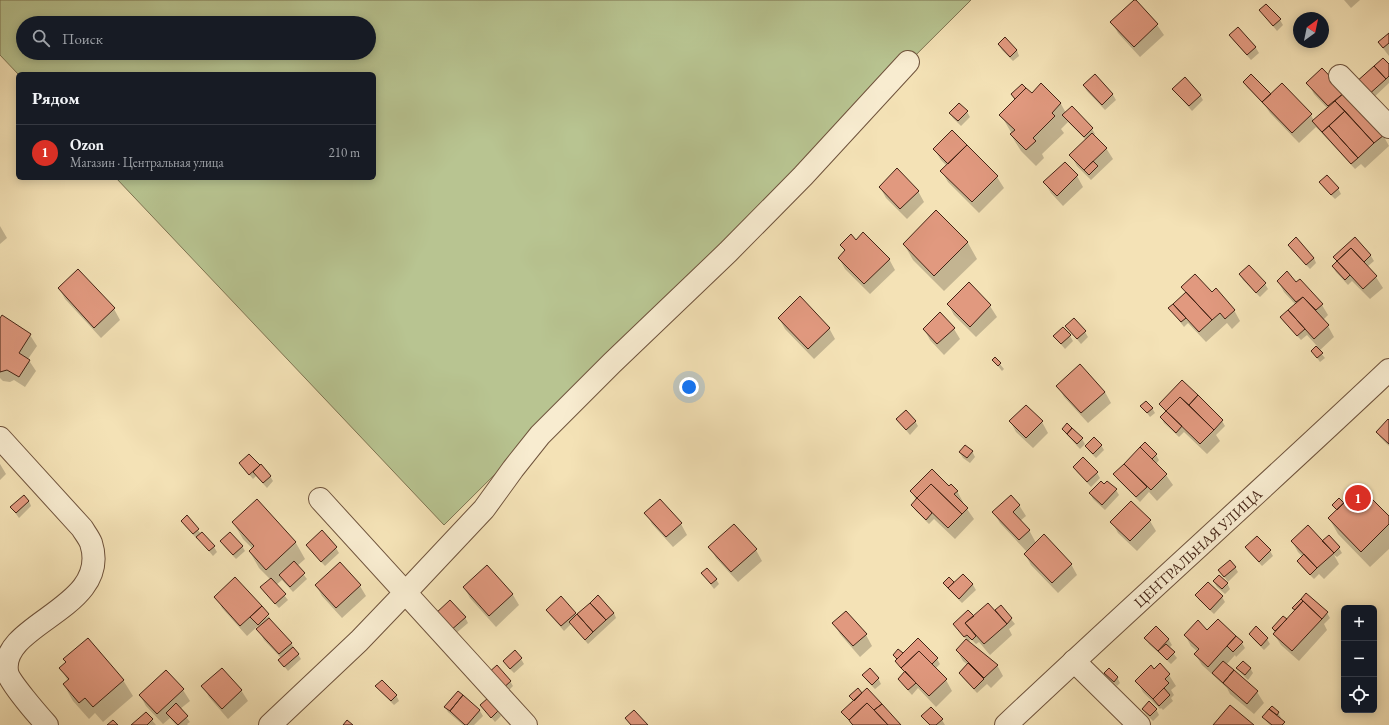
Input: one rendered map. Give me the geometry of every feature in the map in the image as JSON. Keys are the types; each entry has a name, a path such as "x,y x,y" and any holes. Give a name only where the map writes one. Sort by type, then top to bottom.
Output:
{"street":[{"path":"270,725 360,641 484,509 540,435 798,182 908,62"},
{"path":"1340,76 1389,127"},
{"name":"ЦЕНТРАЛЬНАЯ УЛИЦА","path":"1006,725 1389,370"},
{"path":"0,438 82,528 91,542 94,559 93,571 83,589 53,615 22,638 3,659 7,673 22,696 47,725"},
{"path":"320,499 526,725"},
{"path":"1074,661 1139,725"}],"green space":[{"path":"0,0 971,0 444,525 118,180 376,180 376,72 16,72 0,55"}],"building":[{"path":"1134,0 1136,0 1158,24 1134,47 1110,22"},
{"path":"1266,4 1281,19 1273,26 1259,10"},
{"path":"1238,27 1256,47 1247,55 1229,35"},
{"path":"1389,33 1389,43 1383,48 1378,42"},
{"path":"1005,37 1017,50 1010,57 998,44"},
{"path":"1383,58 1389,64 1389,76 1386,79 1374,66"},
{"path":"1374,66 1386,79 1367,96 1355,83"},
{"path":"1322,68 1345,92 1328,106 1306,83"},
{"path":"1095,74 1113,94 1102,105 1083,85"},
{"path":"1251,74 1271,94 1262,102 1243,82"},
{"path":"1185,77 1201,95 1189,106 1172,89"},
{"path":"1041,83 1061,103 1052,113 1055,116 1033,138 1036,141 1026,150 1010,134 1015,130 999,115 1026,88 1032,93"},
{"path":"1282,83 1312,114 1292,133 1262,102"},
{"path":"1022,84 1026,88 1015,99 1011,94"},
{"path":"1345,92 1384,135 1374,143 1335,101"},
{"path":"1335,101 1345,111 1322,132 1312,121"},
{"path":"959,103 968,111 958,121 949,113"},
{"path":"1072,106 1093,128 1084,137 1062,115"},
{"path":"1345,111 1374,143 1358,158 1329,126"},
{"path":"1329,126 1358,158 1351,164 1322,132"},
{"path":"952,130 967,145 948,164 933,149"},
{"path":"1092,133 1107,148 1084,170 1069,155"},
{"path":"967,145 998,176 972,202 940,171"},
{"path":"1093,161 1098,166 1089,175 1084,170"},
{"path":"1065,162 1078,175 1057,196 1043,182"},
{"path":"897,168 919,191 900,209 879,187"},
{"path":"1327,175 1339,188 1331,195 1319,182"},
{"path":"936,210 968,242 934,276 903,244"},
{"path":"863,232 890,259 864,284 838,258 845,250 840,245 851,234 856,240"},
{"path":"1296,237 1314,258 1306,265 1288,245"},
{"path":"1355,237 1371,255 1364,262 1351,248 1337,261 1333,257"},
{"path":"1351,248 1377,276 1363,289 1337,261"},
{"path":"1337,261 1350,275 1345,280 1332,266"},
{"path":"1249,265 1266,283 1256,293 1239,274"},
{"path":"78,269 115,308 94,328 58,288"},
{"path":"1287,271 1296,282 1300,279 1323,304 1316,310 1303,297 1296,302 1277,281"},
{"path":"1195,274 1212,292 1216,288 1235,310 1225,319 1220,313 1212,320 1181,287"},
{"path":"969,282 991,305 970,327 947,304"},
{"path":"1186,292 1212,320 1199,332 1173,304"},
{"path":"800,296 830,328 808,349 778,318"},
{"path":"1303,297 1329,325 1314,339 1288,310"},
{"path":"1173,304 1186,318 1181,322 1168,308"},
{"path":"1288,310 1305,329 1297,336 1280,317"},
{"path":"940,312 955,328 937,344 923,329"},
{"path":"2,315 31,334 19,353 30,360 19,377 7,370 0,372 0,318"},
{"path":"1074,318 1086,331 1077,339 1065,326"},
{"path":"1063,327 1071,335 1061,344 1053,336"},
{"path":"1316,346 1323,353 1317,358 1311,351"},
{"path":"995,357 1001,363 998,366 992,360"},
{"path":"1080,364 1105,392 1081,413 1056,386"},
{"path":"1182,380 1198,395 1189,405 1180,397 1166,411 1159,404"},
{"path":"1198,395 1223,420 1214,430 1189,405"},
{"path":"1180,397 1214,430 1200,444 1166,411"},
{"path":"1146,401 1153,408 1147,413 1140,406"},
{"path":"1026,405 1043,421 1026,438 1009,421"},
{"path":"906,410 916,421 906,430 896,419"},
{"path":"1166,411 1182,426 1176,433 1160,417"},
{"path":"1388,419 1389,420 1389,444 1376,432"},
{"path":"1067,423 1072,428 1067,434 1062,429"},
{"path":"1072,428 1083,438 1077,444 1067,434"},
{"path":"1094,437 1102,445 1093,454 1085,446"},
{"path":"1145,442 1157,454 1152,459 1140,447"},
{"path":"965,445 973,451 967,458 959,452"},
{"path":"1140,447 1167,474 1151,490 1124,464"},
{"path":"249,454 260,465 249,475 239,463"},
{"path":"1083,457 1098,472 1087,482 1073,467"},
{"path":"261,464 271,476 263,483 253,472"},
{"path":"1124,464 1147,487 1136,497 1113,474"},
{"path":"932,469 949,486 951,484 958,491 954,494 968,508 962,514 931,484 917,498 910,491"},
{"path":"1101,481 1104,484 1107,481 1117,489 1102,505 1089,493"},
{"path":"931,484 962,514 948,528 917,498"},
{"path":"1360,487 1389,516 1389,524 1361,552 1328,518"},
{"path":"24,495 29,501 16,513 10,507"},
{"path":"1011,495 1020,505 1013,512 1030,530 1019,540 992,512"},
{"path":"917,498 932,513 926,520 911,505"},
{"path":"1339,498 1344,503 1337,510 1332,505"},
{"path":"257,499 296,542 266,570 249,551 254,546 232,522"},
{"path":"660,499 682,523 666,537 644,513"},
{"path":"1131,501 1151,520 1130,541 1110,522"},
{"path":"187,515 199,529 193,534 181,521"},
{"path":"734,524 757,549 731,572 708,547"},
{"path":"1308,525 1334,553 1317,568 1291,541"},
{"path":"322,530 337,547 321,562 306,545"},
{"path":"202,532 215,546 209,551 196,537"},
{"path":"230,532 243,546 233,555 220,541"},
{"path":"1044,534 1072,564 1052,583 1024,554"},
{"path":"1329,535 1340,547 1334,553 1322,541"},
{"path":"1257,536 1271,550 1259,562 1245,547"},
{"path":"1304,554 1317,568 1310,575 1297,561"},
{"path":"1230,560 1236,567 1224,577 1218,570"},
{"path":"294,561 305,573 290,587 279,575"},
{"path":"340,562 361,585 336,608 315,585"},
{"path":"487,565 513,594 489,616 463,587"},
{"path":"707,568 717,579 711,584 701,573"},
{"path":"963,574 973,584 959,599 948,588"},
{"path":"1219,575 1228,583 1222,589 1213,581"},
{"path":"235,577 262,606 240,626 214,597"},
{"path":"949,577 954,582 948,588 943,583"},
{"path":"271,578 286,594 275,604 260,587"},
{"path":"1208,582 1223,596 1210,610 1195,595"},
{"path":"1306,593 1328,612 1322,619 1301,599"},
{"path":"598,595 614,613 606,620 590,603"},
{"path":"561,596 576,613 561,626 546,610"},
{"path":"1301,599 1303,601 1295,610 1292,608"},
{"path":"450,600 466,617 450,631 435,614"},
{"path":"1303,601 1322,619 1292,651 1273,634"},
{"path":"590,603 606,620 593,632 577,614"},
{"path":"988,603 1007,624 984,644 965,623"},
{"path":"1001,605 1012,618 1007,624 995,610"},
{"path":"262,606 269,614 258,625 250,617"},
{"path":"968,610 974,616 965,623 976,636 972,640 967,635 964,637 953,624"},
{"path":"846,611 867,634 853,646 832,623"},
{"path":"577,614 593,632 585,640 569,622"},
{"path":"1283,616 1287,619 1275,631 1272,628"},
{"path":"269,618 292,643 279,654 256,629"},
{"path":"1218,619 1236,636 1208,667 1194,654 1199,649 1184,635 1198,620 1207,630"},
{"path":"1156,626 1169,639 1158,651 1144,638"},
{"path":"1256,626 1268,638 1261,646 1249,634"},
{"path":"1236,636 1243,642 1233,652 1227,646"},
{"path":"88,638 124,680 93,707 85,698 79,703 63,684 69,679 59,668 66,662 63,659"},
{"path":"918,638 938,658 932,664 919,651 901,668 895,661"},
{"path":"966,639 998,665 984,678 956,650"},
{"path":"1166,644 1175,652 1167,660 1158,651"},
{"path":"293,647 299,654 284,667 278,660"},
{"path":"898,649 903,653 897,659 893,655"},
{"path":"515,650 522,658 510,669 503,661"},
{"path":"919,651 947,679 929,696 901,668"},
{"path":"1223,661 1234,670 1223,683 1212,673"},
{"path":"1243,661 1251,668 1245,675 1236,668"},
{"path":"968,663 984,679 974,689 959,673"},
{"path":"1160,663 1170,674 1165,679 1169,683 1153,699 1135,681 1151,665 1154,669"},
{"path":"497,665 511,681 501,690 487,674"},
{"path":"222,668 242,690 222,709 201,686"},
{"path":"870,668 879,678 872,685 862,675"},
{"path":"1109,668 1118,677 1114,682 1104,673"},
{"path":"166,670 184,689 157,714 139,695"},
{"path":"1234,670 1258,691 1247,704 1223,683"},
{"path":"905,671 916,683 908,690 898,679"},
{"path":"382,680 397,695 391,701 375,686"},
{"path":"858,688 862,693 854,701 849,696"},
{"path":"867,688 882,704 874,710 867,703 849,720 841,712"},
{"path":"1164,688 1170,695 1159,706 1153,699"},
{"path":"458,691 463,695 450,711 444,707"},
{"path":"463,695 480,710 467,725 465,725 450,711"},
{"path":"488,698 499,710 491,718 480,705"},
{"path":"1149,701 1157,709 1150,716 1142,709"},
{"path":"176,703 188,716 178,725 166,713"},
{"path":"867,703 888,725 853,725 851,723 849,720"},
{"path":"882,704 901,725 888,725 874,710"},
{"path":"1230,705 1254,725 1213,725"},
{"path":"1272,706 1279,712 1277,715 1269,709"},
{"path":"931,707 943,719 936,725 930,725 921,716"},
{"path":"1269,709 1285,722 1282,725 1272,725 1262,717"},
{"path":"634,710 648,725 631,725 625,718"},
{"path":"146,712 153,719 147,725 131,725"},
{"path":"113,720 118,725 107,725"},
{"path":"347,720 353,725 343,725"}],"place":[{"name":"Ozon","path":"1358,498"}]}
